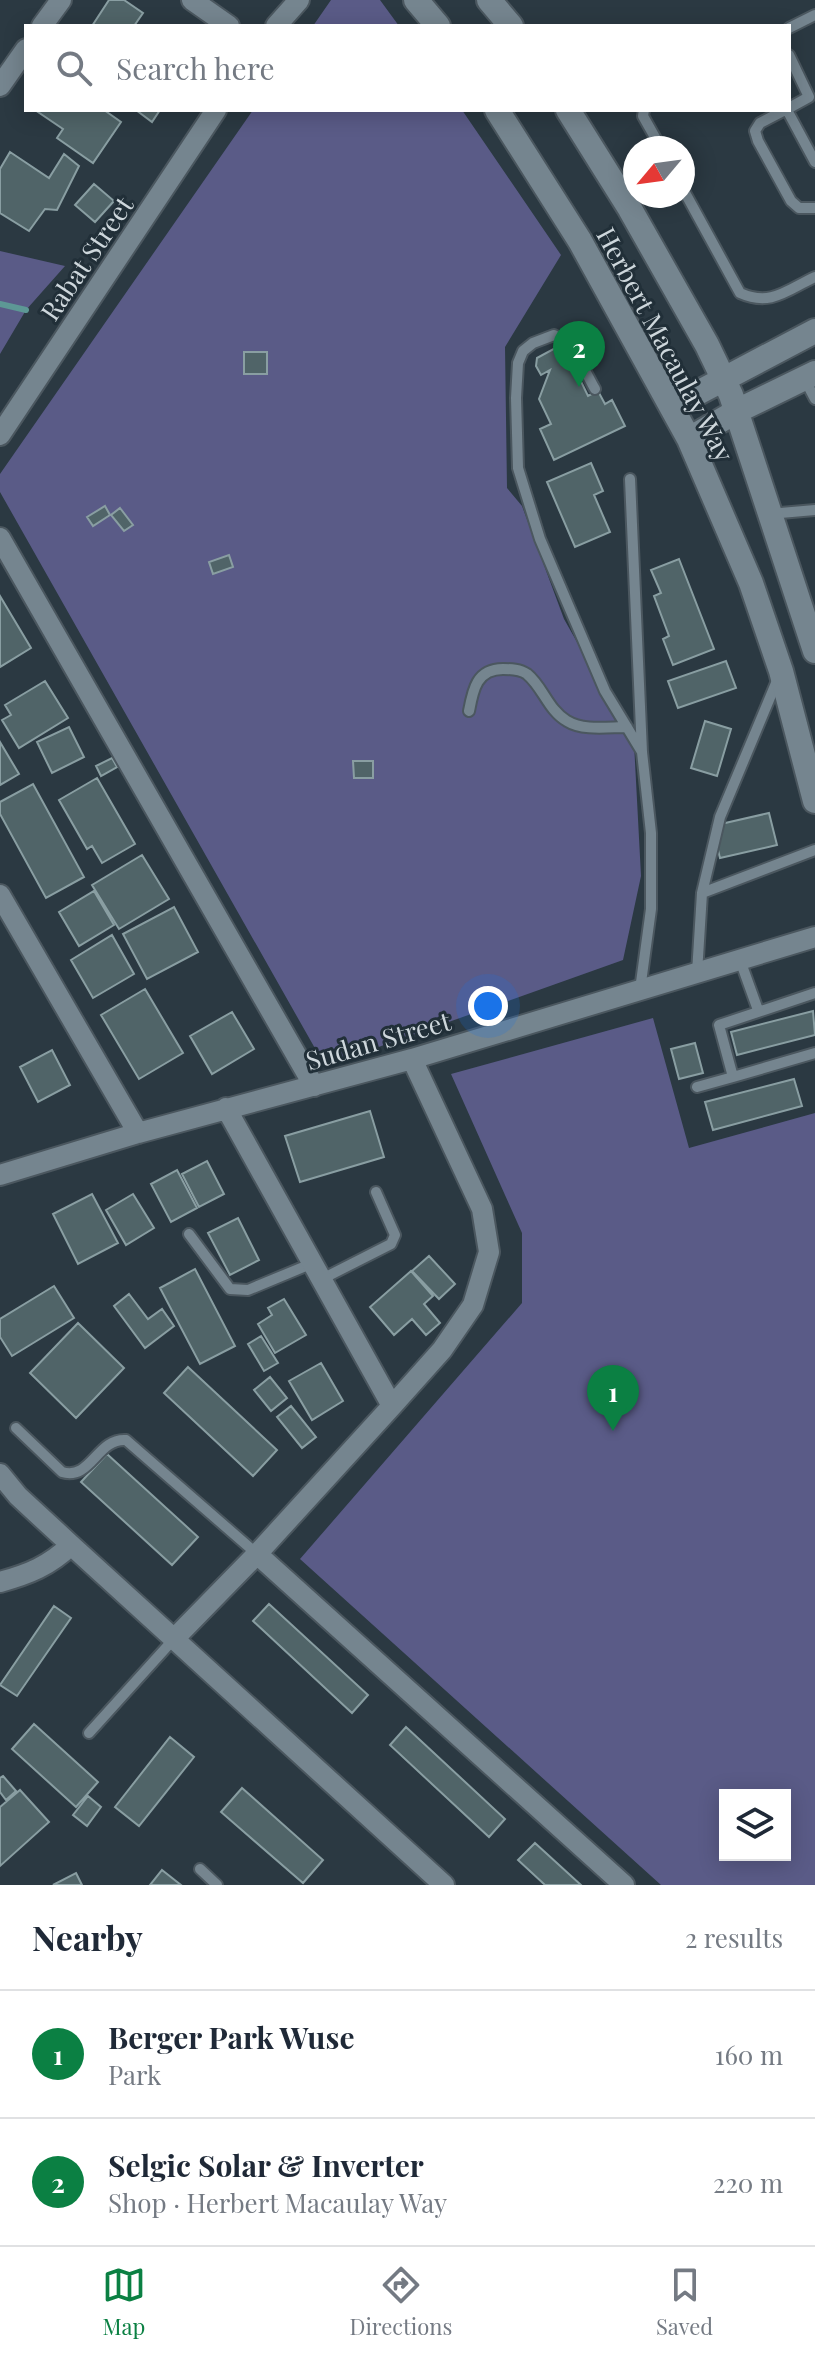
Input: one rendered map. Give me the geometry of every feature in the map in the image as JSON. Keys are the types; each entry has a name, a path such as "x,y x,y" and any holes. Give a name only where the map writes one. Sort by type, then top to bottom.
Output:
{"main road":[{"path":"416,0 436,24"},
{"path":"489,0 509,24"},
{"name":"Herbert Macaulay Way","path":"498,112 580,241 689,439 751,583 781,671 815,801"},
{"name":"Herbert Macaulay Way","path":"569,112 630,209 707,345 737,411 769,514 811,625 815,651"},
{"path":"673,406 815,331"},
{"path":"689,439 737,411 811,384"}],"street":[{"path":"43,24 61,0"},
{"path":"192,0 226,24"},
{"path":"278,24 299,0"},
{"path":"0,86 24,52"},
{"name":"Rabat Street","path":"3,425 215,112"},
{"path":"0,538 314,1086"},
{"path":"0,895 138,1133"},
{"name":"Sudan Street","path":"0,1175 226,1108 412,1059 815,937"},
{"path":"173,1640 257,1554 392,1406 442,1350 473,1305 489,1252 482,1209 412,1059"},
{"path":"226,1108 392,1406"},
{"path":"0,1474 18,1496 173,1640 444,1885"},
{"path":"0,1582 33,1573 54,1561 71,1545"},
{"path":"257,1554 624,1885"}],"lane":[{"path":"791,27 815,15"},
{"path":"791,59 812,96 791,107"},
{"path":"644,112 654,136"},
{"path":"781,112 760,123 755,131 758,141 791,201 799,208 815,208"},
{"path":"789,112 815,162"},
{"path":"693,208 740,293 754,300 767,300 815,277"},
{"path":"595,389 564,340 554,335 533,343 523,351 518,363 516,398 518,468 540,539 605,691 642,752"},
{"path":"630,479 642,752 651,833 651,909 640,990"},
{"path":"769,514 815,510"},
{"path":"469,711 474,685 482,674 494,669 515,669 527,674 556,713 568,722 579,727 627,727"},
{"path":"697,973 702,893 720,817 781,671"},
{"path":"702,893 815,850"},
{"path":"740,960 758,1010"},
{"path":"733,1077 719,1025 815,993"},
{"path":"697,1087 815,1053"},
{"path":"189,1234 230,1289 248,1290 317,1271 391,1244 395,1235 376,1192"},
{"path":"16,1428 62,1472 72,1475 81,1472 115,1439 126,1440 257,1554"},
{"path":"89,1733 173,1640"},
{"path":"200,1869 217,1885"}],"shaded area":[{"path":"331,0 380,0 398,24 314,24"},
{"path":"252,112 463,112 561,255 505,347 507,488 522,506 564,619 634,743 641,876 623,960 325,1066 0,492 0,474"},
{"path":"0,251 65,266 26,310 0,354"},
{"path":"653,1018 689,1148 815,1113 815,1885 661,1885 300,1559 522,1303 522,1233 451,1074"}],"building":[{"path":"109,0 124,0 143,13 135,24 93,24"},
{"path":"38,112 107,112 121,122 93,163 57,138 63,129"},
{"path":"139,112 159,112 152,122"},
{"path":"10,152 49,178 64,154 79,166 57,210 45,209 29,231 0,213 0,169"},
{"path":"94,184 114,201 95,222 75,205"},
{"path":"559,346 570,349 579,367 575,369 588,396 598,391 605,404 612,400 625,426 554,460 540,429 551,424 539,399 550,370 541,375 536,366 537,358"},
{"path":"244,352 267,352 267,374 244,374"},
{"path":"591,463 603,491 594,495 610,532 575,547 547,482"},
{"path":"105,506 110,515 93,526 87,517"},
{"path":"120,508 133,525 124,531 111,515"},
{"path":"229,555 233,567 213,574 209,562"},
{"path":"679,559 714,649 673,665 663,639 669,636 654,596 661,593 651,570"},
{"path":"0,596 31,648 0,667"},
{"path":"726,661 736,688 678,708 668,681"},
{"path":"45,681 68,718 19,748 2,720 11,715 5,705"},
{"path":"705,721 731,729 717,776 691,768"},
{"path":"69,727 84,757 52,773 37,742"},
{"path":"0,742 19,774 0,785"},
{"path":"112,758 117,767 101,776 96,766"},
{"path":"353,761 373,761 373,778 354,778"},
{"path":"97,778 135,844 102,863 92,846 87,849 59,800"},
{"path":"33,784 84,877 46,898 0,814 0,802"},
{"path":"769,813 777,845 720,858 712,826"},
{"path":"142,855 169,899 119,929 92,885"},
{"path":"94,891 114,925 79,946 59,912"},
{"path":"174,907 198,952 147,979 123,934"},
{"path":"112,935 134,974 93,998 71,960"},
{"path":"145,989 183,1053 139,1079 101,1015"},
{"path":"813,1011 815,1035 737,1055 731,1032"},
{"path":"232,1012 254,1049 212,1074 190,1036"},
{"path":"695,1043 703,1073 679,1079 671,1049"},
{"path":"52,1050 70,1085 38,1102 20,1067"},
{"path":"794,1079 802,1106 713,1130 705,1102"},
{"path":"370,1111 384,1157 300,1182 285,1136"},
{"path":"207,1161 224,1194 199,1207 182,1174"},
{"path":"177,1170 197,1208 171,1222 151,1184"},
{"path":"92,1194 118,1243 78,1264 53,1214"},
{"path":"133,1194 154,1228 126,1245 106,1210"},
{"path":"238,1218 259,1260 230,1275 208,1233"},
{"path":"429,1256 455,1284 439,1299 412,1271"},
{"path":"195,1269 235,1346 200,1364 160,1288"},
{"path":"411,1271 433,1296 424,1304 440,1323 426,1335 412,1319 394,1335 370,1307"},
{"path":"54,1286 74,1318 12,1356 0,1337 0,1319"},
{"path":"129,1294 148,1319 162,1309 174,1326 145,1348 114,1306"},
{"path":"284,1299 306,1335 275,1353 258,1324 272,1315 268,1308"},
{"path":"78,1323 124,1368 76,1418 30,1373"},
{"path":"261,1336 278,1363 264,1371 248,1344"},
{"path":"321,1363 343,1401 312,1420 289,1381"},
{"path":"188,1367 277,1450 253,1476 164,1393"},
{"path":"270,1377 287,1398 271,1411 254,1390"},
{"path":"291,1406 316,1437 302,1448 277,1417"},
{"path":"107,1454 198,1537 172,1565 81,1482"},
{"path":"269,1604 368,1695 352,1713 253,1621"},
{"path":"54,1606 71,1618 17,1696 0,1685"},
{"path":"34,1724 98,1782 76,1807 12,1749"},
{"path":"406,1727 505,1819 489,1837 390,1745"},
{"path":"170,1737 194,1757 139,1826 115,1807"},
{"path":"3,1776 16,1791 6,1800 0,1792 0,1778"},
{"path":"242,1788 323,1860 303,1883 221,1812"},
{"path":"20,1790 49,1822 0,1866 0,1807"},
{"path":"88,1796 101,1807 87,1826 73,1815"},
{"path":"535,1843 581,1885 545,1885 518,1860"},
{"path":"162,1870 181,1885 150,1885"},
{"path":"76,1873 82,1885 53,1885"}],"waterway":[{"path":"0,304 26,310"}],"place":[{"name":"Selgic Solar & Inverter","path":"579,387"},
{"name":"Berger Park Wuse","path":"613,1431"}]}
